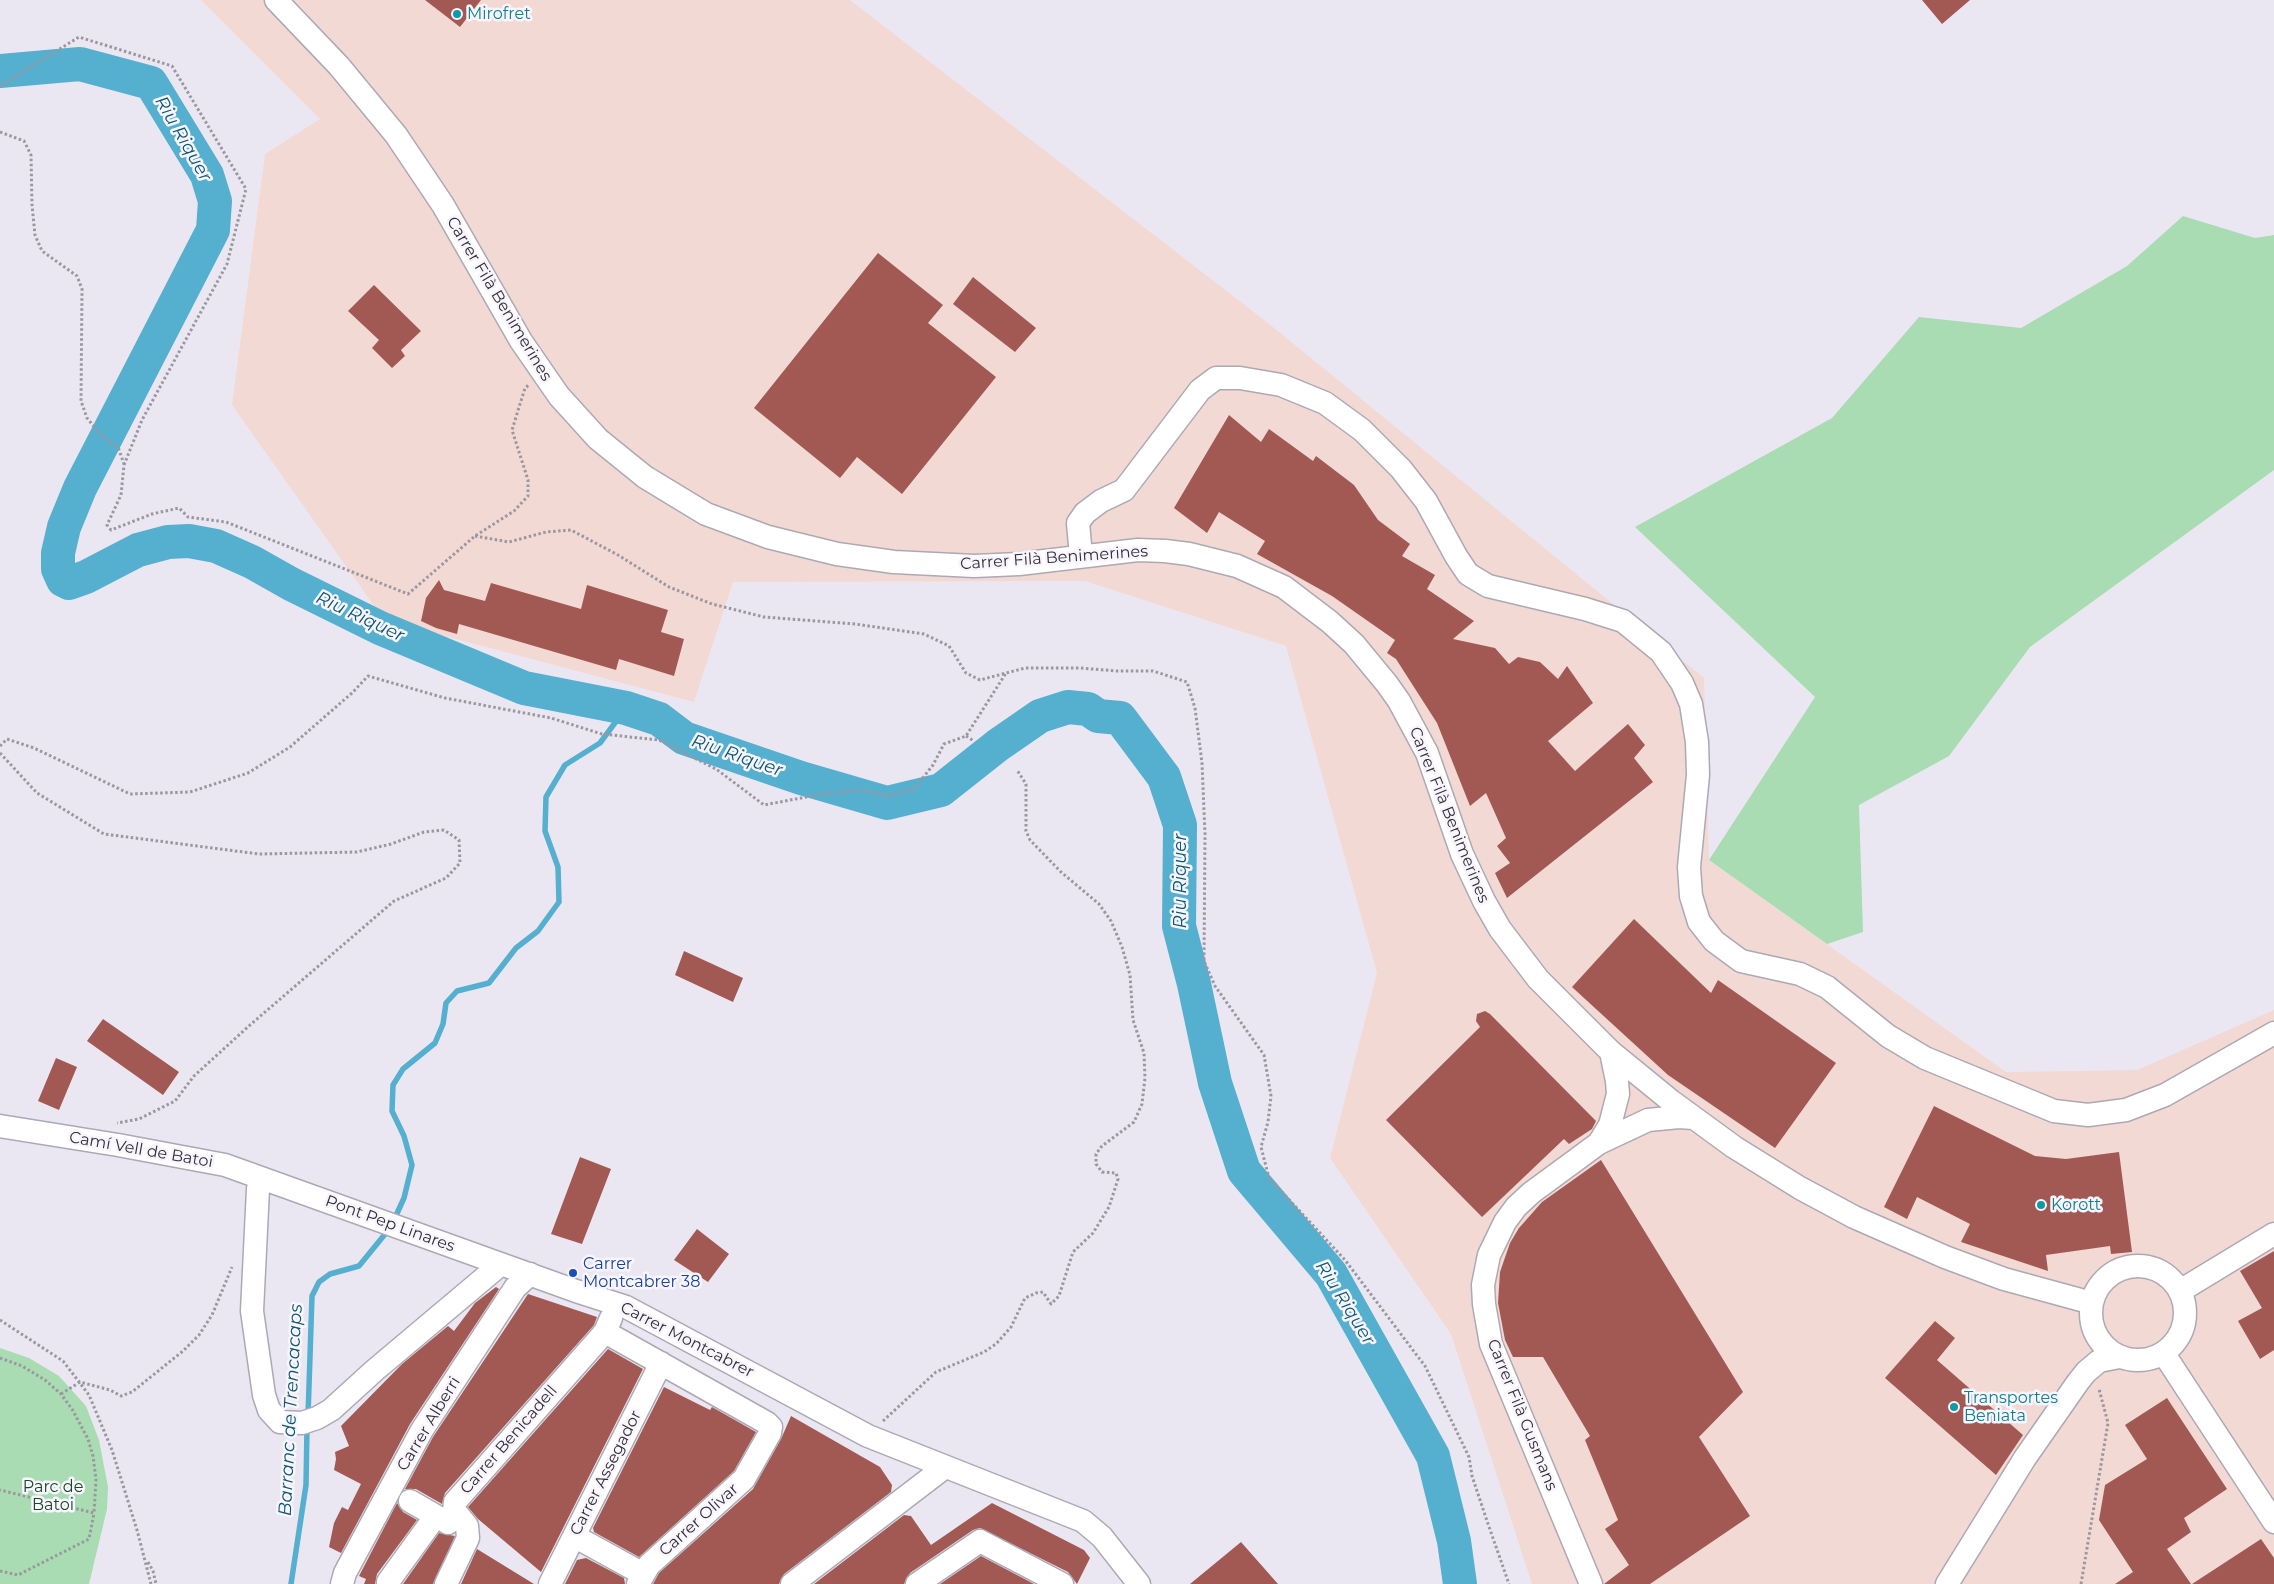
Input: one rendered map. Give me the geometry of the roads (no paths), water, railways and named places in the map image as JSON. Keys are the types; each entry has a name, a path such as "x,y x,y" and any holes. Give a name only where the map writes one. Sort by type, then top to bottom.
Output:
{"street":[{"name":"Carrer Filà Benimerines","path":"276,0 340,66 396,135 443,205 521,341 576,417 592,434 645,477 706,514 768,538 799,547 837,554 938,566 1019,564 1138,550 1164,551 1214,560 1254,573 1284,588 1305,601 1330,622 1372,664 1399,701 1427,753 1469,870 1500,929 1538,979 1611,1052 1693,1118 1734,1147 1800,1188 1872,1225 1945,1257 2004,1279 2092,1303"},
{"path":"1082,556 1078,523 1085,514 1101,501 1124,490 1200,390 1216,378 1240,378 1281,385 1325,403 1362,430 1401,469 1426,501 1468,574 1488,586 1585,609 1624,621 1661,652 1682,683 1691,704 1697,742 1698,775 1689,867 1691,896 1699,922 1714,942 1741,961 1800,974 1827,987 1888,1036 1925,1058 2054,1111 2088,1115 2126,1110 2165,1095 2274,1033"},
{"name":"Carrer Filà Gusmans","path":"1591,1584 1491,1344 1484,1304 1483,1285 1489,1255 1505,1222 1516,1207 1531,1193 1599,1143 1614,1114 1618,1094 1618,1081 1611,1052"},
{"path":"1599,1143 1648,1120 1680,1117 1693,1118"},
{"name":"Camí Vell de Batoi","path":"0,1126 225,1165 271,1181"},
{"path":"271,1181 258,1189 252,1286 254,1332 260,1376 268,1410 280,1422 292,1423 317,1418 331,1410 375,1370 501,1264"},
{"name":"Pont Pep Linares","path":"271,1181 501,1264"},
{"path":"2180,1291 2274,1234"},
{"name":"Carrer Montcabrer","path":"501,1264 647,1316 868,1436 1083,1522 1102,1537 1139,1584"},
{"path":"2132,1266 2146,1266 2160,1271 2171,1279 2180,1291 2185,1311 2182,1332 2164,1354 2142,1361 2130,1361 2119,1357 2105,1348 2095,1335 2091,1319 2092,1303 2097,1289 2106,1278 2118,1270 2132,1266"},
{"name":"Carrer Alberri","path":"342,1584 345,1572 422,1430 515,1288 530,1274"},
{"name":"Carrer Benicadell","path":"468,1533 466,1526 455,1512 455,1502 605,1332 617,1304"},
{"name":"Carrer Montcabrer","path":"605,1332 767,1422 771,1427"},
{"path":"2164,1354 2274,1522"},
{"path":"1947,1584 2025,1458 2078,1382 2099,1362 2119,1357"},
{"name":"Carrer Assegador","path":"550,1584 661,1362"},
{"name":"Carrer Olivar","path":"641,1579 649,1565 744,1480 770,1433 771,1427"},
{"path":"792,1584 945,1467"},
{"path":"410,1501 468,1533 467,1541 446,1584"},
{"path":"388,1582 436,1517"},
{"path":"574,1536 641,1579"},
{"path":"917,1584 980,1541 1062,1584"}],"waterway":[{"name":"Riu Riquer","path":"0,71 80,64 151,83 207,175 215,201 213,230 80,488 64,527 58,553 58,569 63,580 69,583 86,577 138,550 168,542 189,541 216,546 252,562 291,584 380,628 524,688 626,708 659,719 684,738 801,778 887,803 941,790 998,745 1040,716 1068,707 1088,709 1098,716 1120,718 1164,777 1180,825 1179,926 1194,984 1215,1083 1244,1171 1331,1274 1433,1456 1454,1541 1460,1584"},
{"name":"Barranc de Trencacaps","path":"394,1220 404,1198 412,1165 404,1136 392,1111 393,1085 403,1069 435,1043 443,1024 446,1003 457,991 489,983 516,948 538,931 559,902 558,867 545,831 546,797 565,765 600,743 626,708"},
{"name":"Barranc de Trencacaps","path":"308,1416 312,1296 319,1282 330,1274 359,1266 390,1228"},
{"name":"Barranc de Trencacaps","path":"291,1584 306,1485 307,1427"}],"place":[{"name":"Mirofret","path":"457,14"},
{"name":"Korott","path":"2041,1205"},
{"name":"Carrer Montcabrer 38","path":"573,1273"},
{"name":"Transportes Beniata","path":"1954,1407"}],"park label":[{"name":"Parc de Batoi","path":"53,1496"}]}
